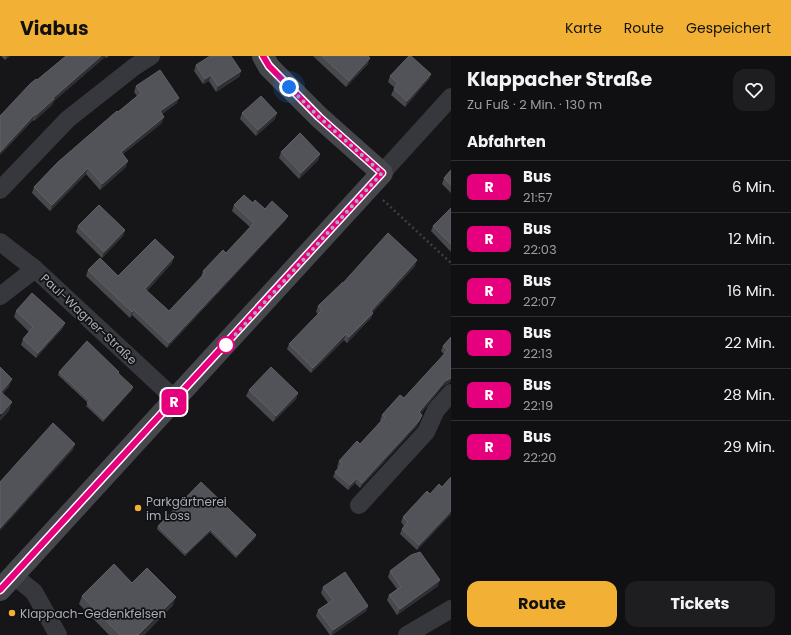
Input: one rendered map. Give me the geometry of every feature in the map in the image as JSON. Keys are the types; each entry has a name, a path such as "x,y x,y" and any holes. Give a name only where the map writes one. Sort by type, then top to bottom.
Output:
{"main road":[{"path":"6,582 176,400 382,173 319,117 269,66 262,56"}],"street":[{"path":"0,190 68,118 134,66 151,56"},
{"path":"382,173 451,97"},
{"name":"Paul-Wagner-Straße","path":"0,242 35,269 176,400"},
{"path":"0,296 35,269"},
{"path":"359,505 426,432 436,410 451,393"},
{"path":"6,582 34,592 58,635"},
{"path":"407,635 451,609"}],"path":[{"path":"381,198 451,263"}],"building":[{"path":"66,56 101,56 36,115 35,114 0,152 0,116 30,84"},
{"path":"210,56 231,56 241,71 218,86 211,75 205,79 196,65"},
{"path":"322,56 368,56 370,58 349,81"},
{"path":"409,56 411,56 431,74 407,101 394,89 398,83 390,76"},
{"path":"160,70 179,98 160,111 164,117 121,152 128,161 102,184 88,168 52,205 34,187 58,162 117,111 118,112 141,93 136,86"},
{"path":"261,96 277,113 258,130 242,113"},
{"path":"300,133 320,154 301,173 281,152"},
{"path":"451,170 451,185 444,178"},
{"path":"244,195 253,203 255,200 265,209 272,201 288,216 169,343 134,310 132,312 88,270 100,258 118,276 155,239 174,257 145,289 169,311 205,273 203,271 223,250 226,253 254,223 234,205"},
{"path":"99,205 125,230 104,252 78,226"},
{"path":"451,208 451,244 433,226"},
{"path":"388,233 417,260 371,311 373,313 349,337 346,334 313,368 289,344 322,310 318,306 343,283"},
{"path":"32,293 65,323 38,353 23,339 33,327 16,311"},
{"path":"451,337 451,378 445,381 419,412 422,415 419,421 362,483 357,478 350,485 335,472 342,464 339,461 357,441 360,444 385,417 382,415 400,395 404,398 448,350 443,346"},
{"path":"87,341 133,387 104,419 87,403 90,401 59,372"},
{"path":"0,367 12,379 1,392 12,402 1,414 0,413"},
{"path":"271,367 298,393 276,416 249,390"},
{"path":"53,423 75,444 0,528 0,482"},
{"path":"451,477 451,511 419,545 402,529 408,522 403,517 427,491 430,494 439,484 442,487"},
{"path":"201,482 256,535 237,555 211,529 186,553 158,526"},
{"path":"420,552 440,580 400,609 389,595 401,587 390,571 411,555"},
{"path":"114,564 132,583 147,568 176,597 138,635 120,635 82,596"},
{"path":"345,572 368,606 333,630 318,610 333,600 323,587"}],"bus line":[{"name":"R","path":"0,590 176,400 382,173 319,117 269,66 263,56"}],"place":[{"name":"Parkgärtnerei im Loss","path":"138,508"},
{"name":"Klappach-Gedenkfelsen","path":"12,613"}],"route":[{"path":"226,345 382,173 319,117 289,87"}]}
